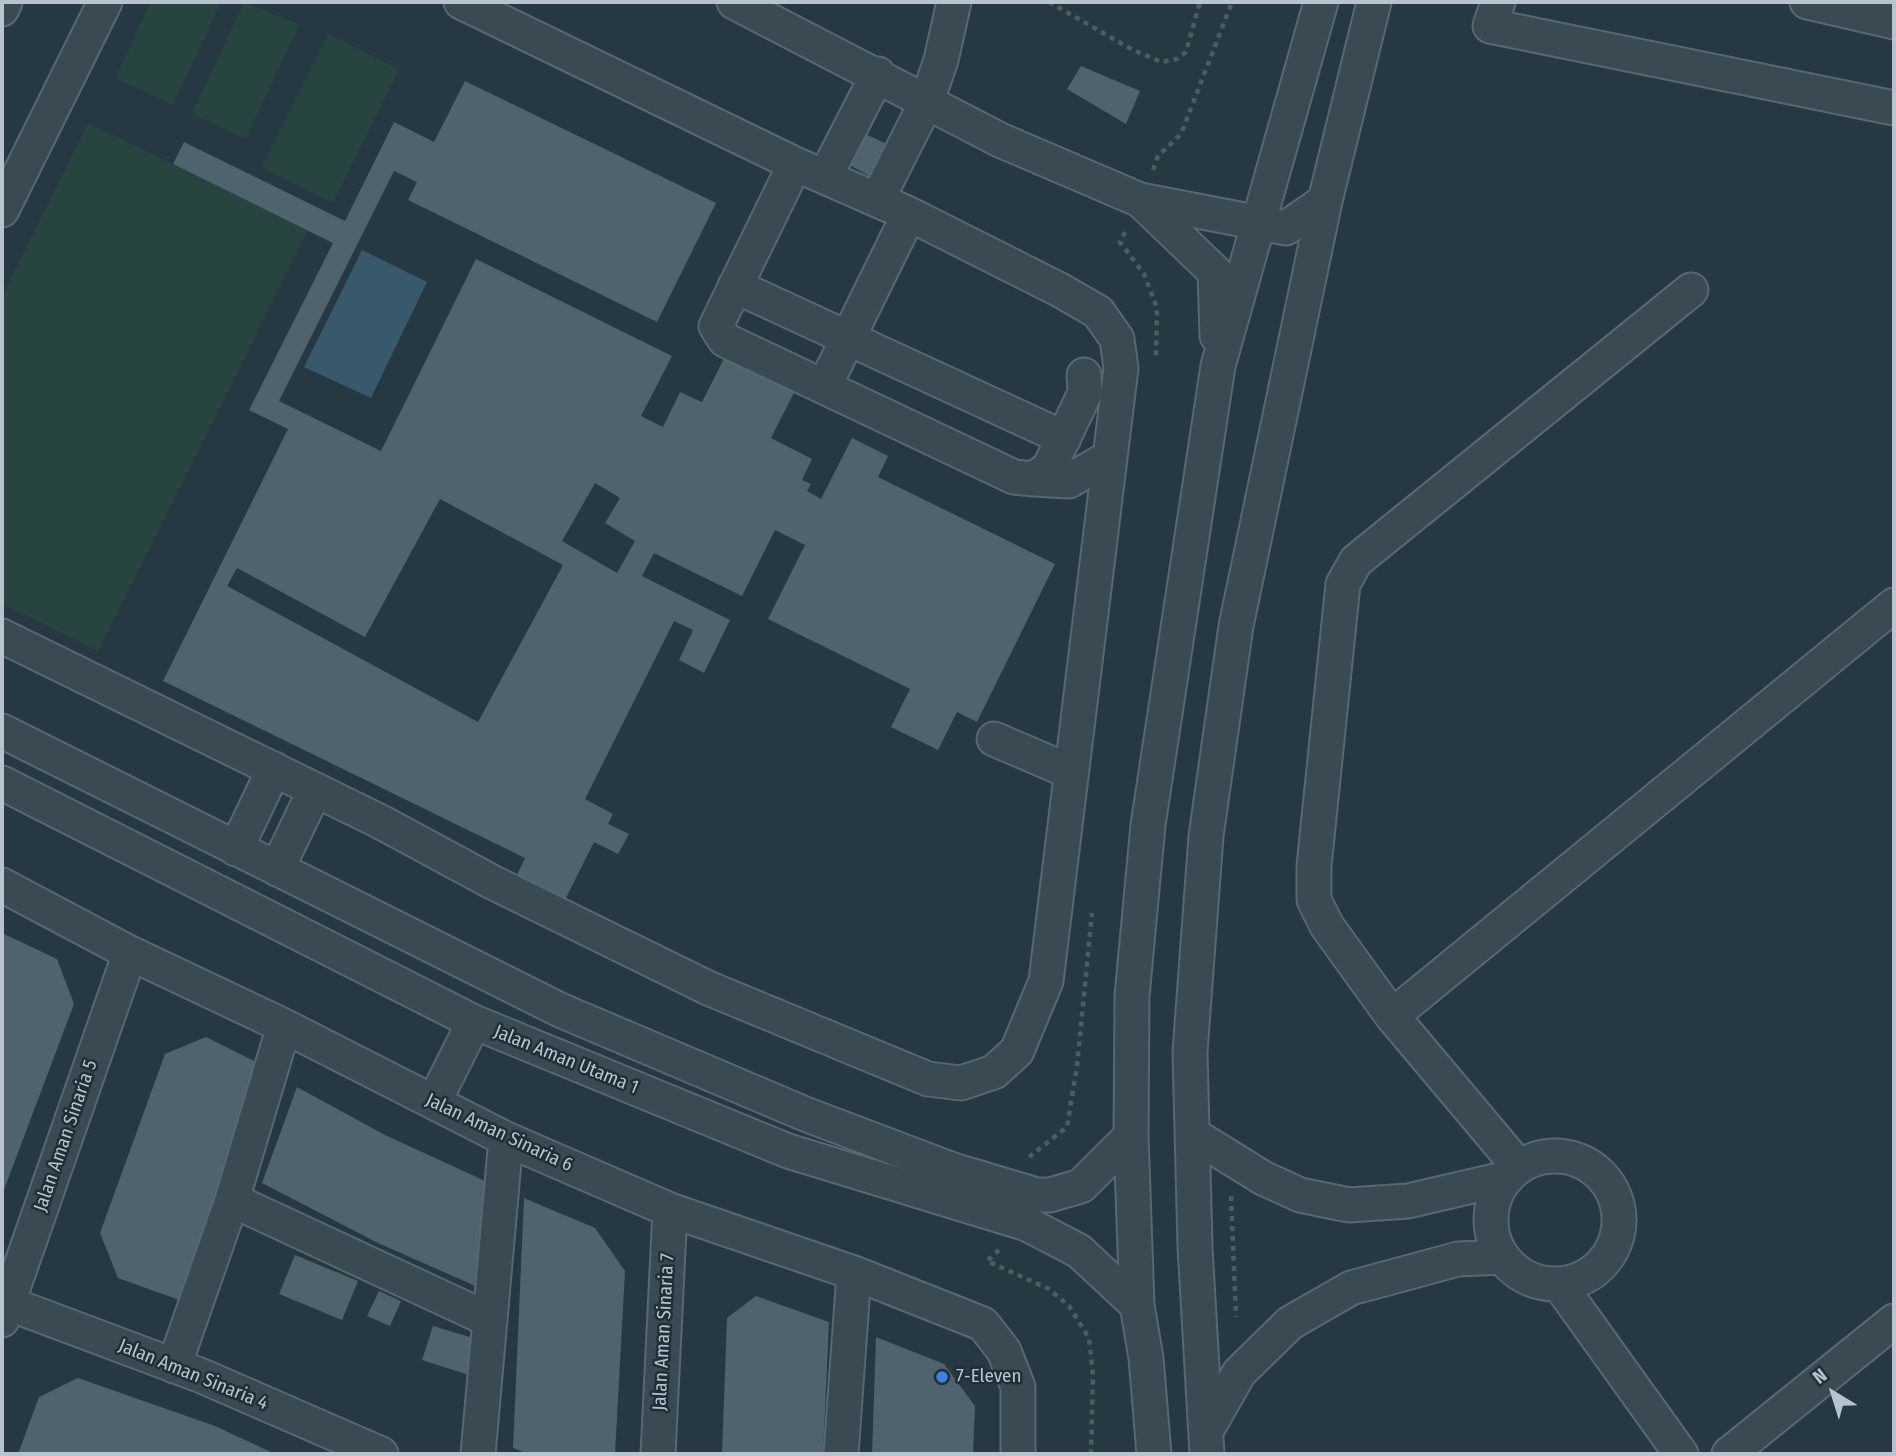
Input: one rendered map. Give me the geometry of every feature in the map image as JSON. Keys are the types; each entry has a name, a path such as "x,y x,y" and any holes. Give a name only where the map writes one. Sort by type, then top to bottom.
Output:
{"street":[{"path":"2,9 5,2"},
{"path":"2,210 105,2"},
{"path":"2,636 274,769 492,882 708,988 929,1079 961,1083 994,1072 1017,1051 1032,1021 1046,981 1121,368 1117,340 1098,312 909,214 795,163 461,2"},
{"path":"734,2 878,74 1000,140 1140,200 1258,225 1286,228 1325,201"},
{"path":"877,200 927,101 941,60 954,2"},
{"path":"1154,1454 1146,1358 1137,1306 1131,1136 1132,996 1148,825 1217,366 1321,2"},
{"path":"1207,1443 1195,1247 1189,1052 1206,836 1236,625 1325,201 1374,2"},
{"path":"1807,2 1894,22"},
{"path":"1494,14 1894,108"},
{"path":"825,177 878,74"},
{"path":"795,163 716,326 725,340 1013,477 1069,481 1110,457"},
{"path":"1140,200 1215,272 1217,366"},
{"path":"824,387 909,214"},
{"path":"735,286 1064,438"},
{"path":"1513,1173 1392,1016 1327,926 1314,900 1314,866 1346,575 1356,561 1691,290"},
{"path":"1034,479 1049,468 1064,438 1085,393 1084,375"},
{"path":"1392,1016 1894,605"},
{"path":"2,731 560,1010 805,1114 953,1170 1037,1195 1050,1195 1081,1186 1131,1136"},
{"path":"994,739 1071,772"},
{"path":"236,849 274,769"},
{"name":"Jalan Aman Utama 1","path":"2,783 474,1022 788,1151 1027,1224 1080,1251 1137,1306"},
{"path":"277,869 315,790"},
{"name":"Jalan Aman Sinaria 6","path":"2,885 130,953 284,1026 506,1139 670,1210 854,1273 983,1324 1004,1351 1018,1387 1018,1454"},
{"name":"Jalan Aman Sinaria 5","path":"4,1308 130,953"},
{"path":"450,954 456,981 474,1022"},
{"path":"474,1022 560,1010"},
{"path":"434,1102 474,1022"},
{"path":"174,1366 232,1200 284,1026"},
{"path":"1192,1134 1230,1160 1300,1195 1349,1205 1408,1201 1513,1173 1551,1156 1567,1157 1597,1171 1616,1199 1618,1224 1613,1248 1591,1273 1559,1284 1527,1278 1513,1269 1502,1256 1491,1225 1492,1208 1513,1173"},
{"path":"478,1454 506,1139"},
{"path":"232,1200 490,1321"},
{"name":"Jalan Aman Sinaria 7","path":"659,1454 670,1210"},
{"path":"1207,1443 1239,1373 1290,1323 1351,1288 1458,1259 1502,1256"},
{"path":"841,1454 854,1273"},
{"path":"1559,1284 1681,1454"},
{"name":"Jalan Aman Sinaria 4","path":"4,1308 174,1366 382,1454"},
{"path":"1728,1454 1894,1321"}],"path":[{"path":"1049,2 1133,50 1161,62 1177,60 1186,52 1200,2"},
{"path":"1230,1160 1237,1320"}],"green space":[{"path":"151,2 221,2 173,105 115,78"},
{"path":"244,2 299,25 246,139 192,114"},
{"path":"328,34 399,69 333,203 261,168"},
{"path":"88,123 308,230 98,651 2,604 2,297"}],"water":[{"path":"362,250 427,282 371,398 304,367"}],"building":[{"path":"1081,66 1140,91 1126,124 1067,89"},
{"path":"465,81 716,203 657,322 408,200 417,182 394,171 279,401 381,451 476,259 672,356 641,416 663,427 680,392 702,402 738,331 808,365 771,438 812,459 802,480 811,484 807,491 821,499 852,438 888,456 878,477 1055,564 977,722 957,712 938,750 891,727 910,689 768,619 805,545 775,530 742,596 654,553 642,576 730,620 704,673 679,660 693,630 674,621 585,799 613,814 608,824 629,834 618,854 594,842 565,900 517,875 525,858 163,681 288,429 249,410 333,243 173,164 184,142 345,221 394,122 434,142","holes":["595,483 620,498 605,523 635,541 617,573 562,541","440,499 563,565 478,722 227,586 237,568 365,637"]},
{"path":"863,133 887,144 874,179 850,165"},
{"path":"2,933 57,959 74,1004 2,1195"},
{"path":"206,1037 268,1068 185,1302 118,1278 100,1233 165,1054"},
{"path":"297,1087 385,1135 494,1185 489,1292 378,1243 262,1183"},
{"path":"524,1198 595,1228 625,1271 615,1454 528,1454 513,1448"},
{"path":"295,1255 358,1281 342,1320 279,1294"},
{"path":"379,1291 401,1301 390,1326 367,1316"},
{"path":"756,1296 829,1322 823,1454 722,1454 727,1318"},
{"path":"433,1326 483,1341 472,1376 422,1360"},
{"path":"876,1337 944,1364 975,1406 973,1454 872,1454"},
{"path":"78,1378 215,1426 275,1454 18,1454 39,1397"}],"place":[{"name":"7-Eleven","path":"942,1377"}]}
